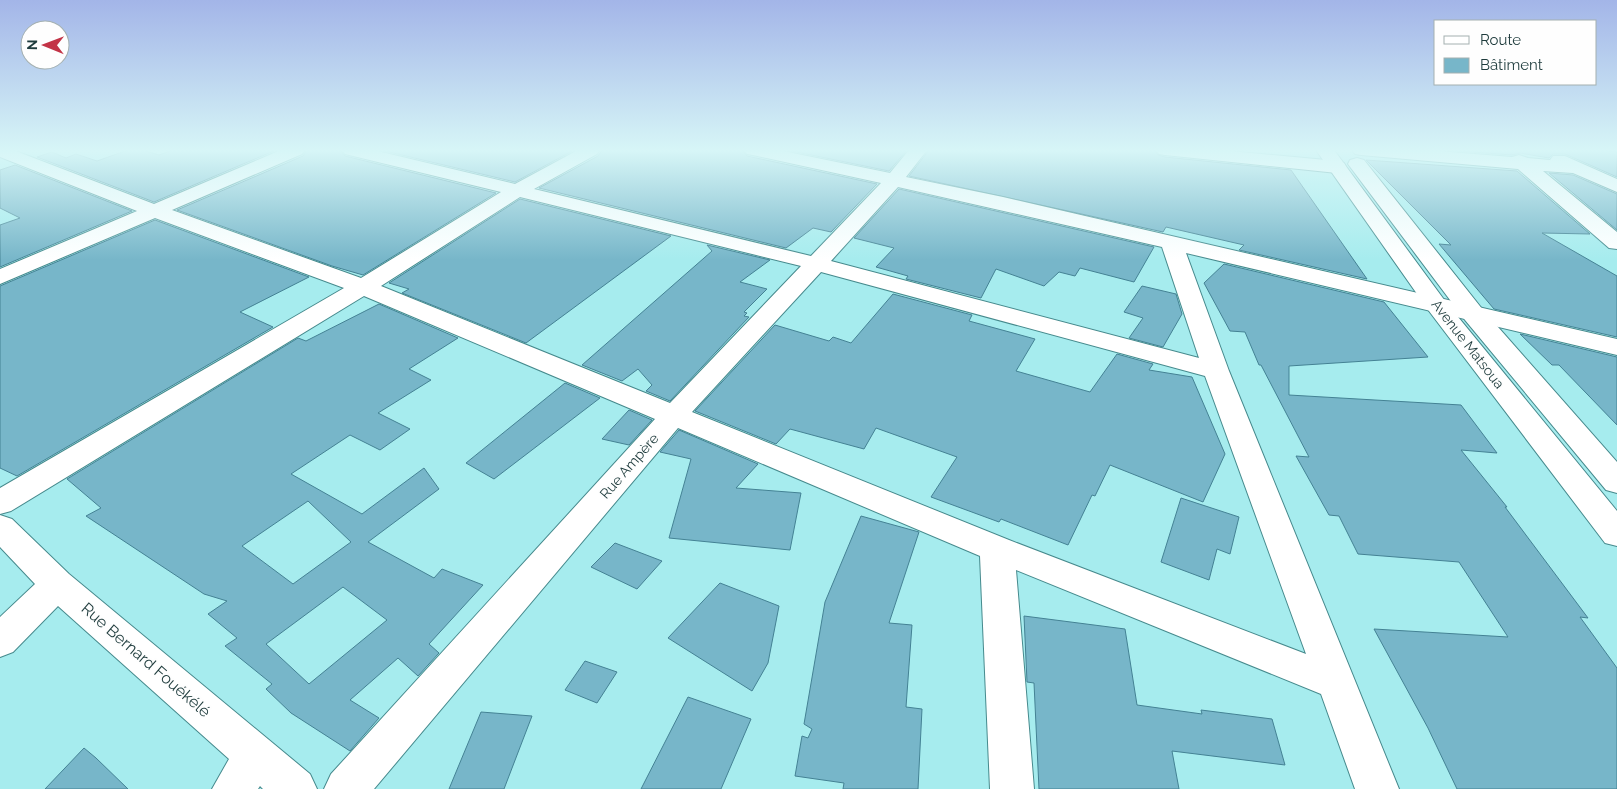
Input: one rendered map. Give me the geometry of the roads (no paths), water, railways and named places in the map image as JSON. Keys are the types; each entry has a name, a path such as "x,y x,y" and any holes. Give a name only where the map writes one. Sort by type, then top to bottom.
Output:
{"street":[{"path":"94,187 363,288 997,549 1335,682"},
{"path":"0,276 211,187"},
{"path":"507,187 814,263 1216,371"},
{"path":"0,503 363,288 526,187"},
{"name":"Rue Ampère","path":"346,789 674,415 814,263 887,187"},
{"path":"924,187 1171,242 1474,315 1617,347"},
{"name":"Avenue Matsoua","path":"1357,187 1438,306 1617,534"},
{"name":"Avenue Matsoua","path":"1363,187 1617,482"},
{"path":"1557,187 1617,243"},
{"path":"1171,242 1216,371 1377,789"},
{"name":"Rue Bernard Fouékélé","path":"0,527 57,584 295,789"},
{"path":"997,549 1012,789"},
{"path":"0,641 57,584"},
{"path":"234,789 256,755"}]}
